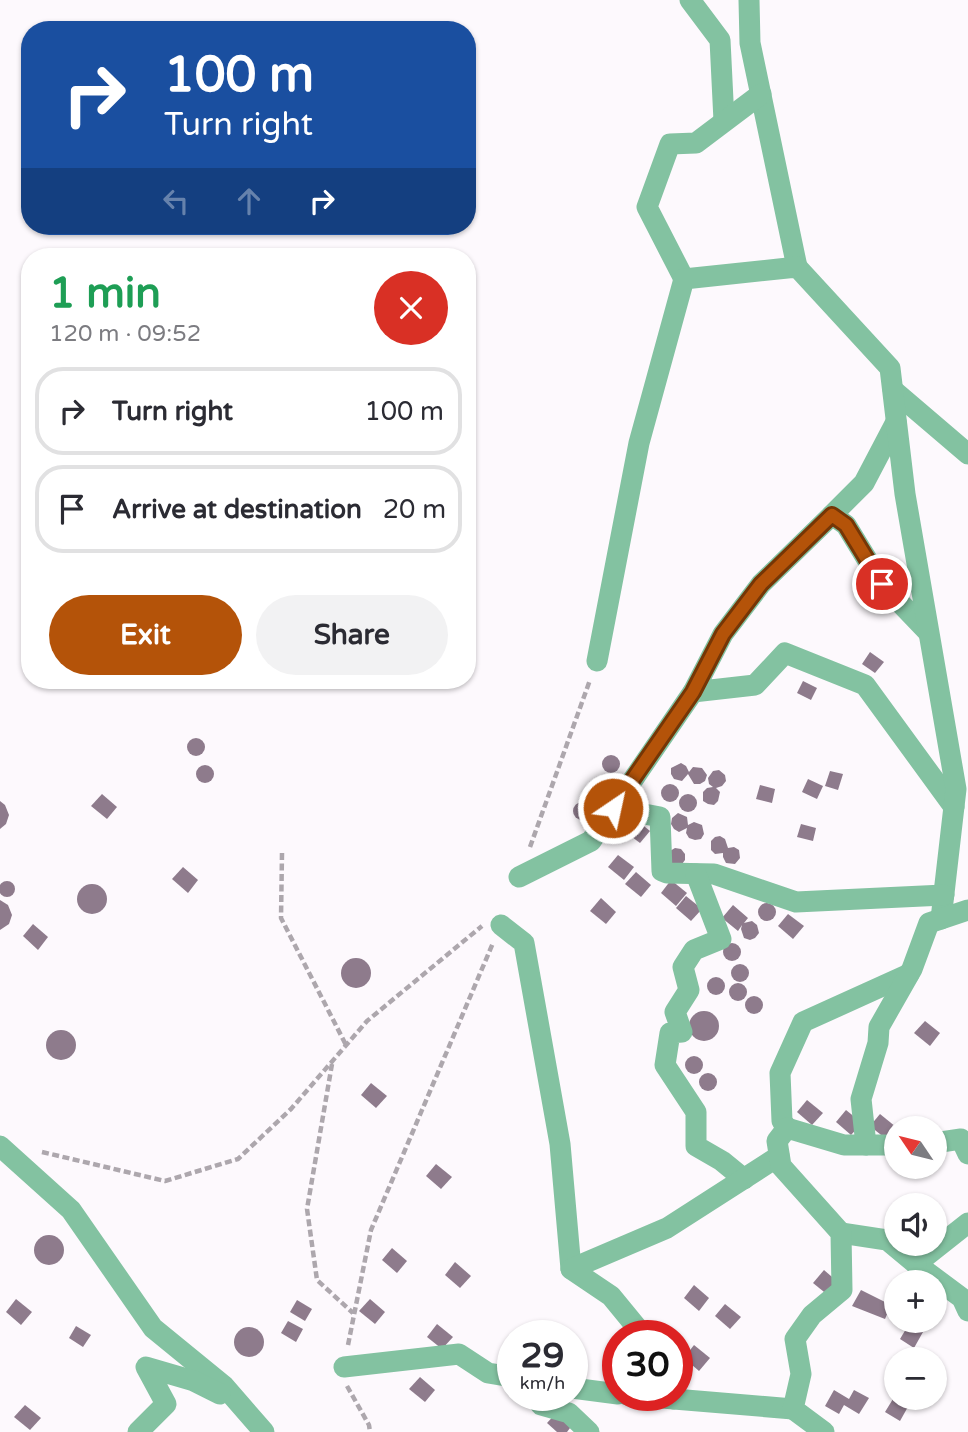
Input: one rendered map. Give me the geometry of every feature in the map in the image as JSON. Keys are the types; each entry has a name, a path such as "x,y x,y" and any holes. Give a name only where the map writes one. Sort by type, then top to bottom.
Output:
{"street":[{"path":"690,0 720,40 724,121"},
{"path":"749,0 750,43 797,267 890,368 905,494 956,789 942,919"},
{"path":"597,661 639,443 684,279 648,207 670,144 696,143 761,94"},
{"path":"684,279 797,267"},
{"path":"893,390 968,454"},
{"path":"519,877 591,841 693,692 723,634 761,584 864,483 897,422"},
{"path":"832,515 846,525 882,584 928,632"},
{"path":"693,692 755,685 785,653 830,669 865,685 954,807"},
{"path":"946,737 968,769"},
{"path":"613,808 660,817 662,871 714,874 796,902 944,895"},
{"path":"696,874 721,939 694,950 683,967 690,990 675,1012 682,1032 670,1033 665,1065 696,1112 696,1146 722,1161 744,1179"},
{"path":"866,1145 861,1099 878,1043 879,1027 909,974 929,923 968,910"},
{"path":"495,922 524,943 561,1144 570,1269"},
{"path":"884,1145 844,1145 787,1128 782,1121 780,1073 803,1022 909,974"},
{"path":"787,1128 777,1141 781,1166 841,1233 887,1240 962,1298 968,1311"},
{"path":"947,1141 961,1139 968,1154"},
{"path":"0,1146 71,1210 153,1328 225,1386 264,1432"},
{"path":"570,1269 667,1228 779,1156"},
{"path":"916,1264 968,1223"},
{"path":"795,1418 801,1374 795,1339 812,1315 842,1290 841,1233"},
{"path":"570,1269 611,1296 631,1320"},
{"path":"344,1367 458,1354 488,1373 497,1374"},
{"path":"138,1432 166,1404 146,1367 194,1381 240,1405"},
{"path":"693,1400 795,1418 824,1432"},
{"path":"562,1411 569,1413 589,1432"}],"path":[{"path":"519,877 597,661"},
{"path":"282,853 281,918 346,1045"},
{"path":"38,1152 165,1181 238,1159 291,1109 367,1021 495,922"},
{"path":"370,1432 369,1425 342,1377 371,1230 495,922"},
{"path":"332,1062 307,1209 317,1280 354,1314"}],"building":[{"path":"870,652 884,662 875,673 862,664"},
{"path":"803,681 817,688 811,700 797,693"},
{"path":"196,738 202,741 205,747 202,753 196,756 190,753 187,747 190,741"},
{"path":"611,755 617,758 620,764 617,770 611,773 605,770 602,764 605,758"},
{"path":"681,763 689,772 693,767 702,768 707,775 705,781 694,784 688,774 682,781 674,779 671,768"},
{"path":"205,765 211,768 214,774 211,780 205,783 199,780 196,774 199,768"},
{"path":"719,770 725,775 726,781 716,788 720,792 718,801 714,805 708,804 703,801 703,792 713,787 708,778 713,771"},
{"path":"830,771 843,774 838,790 825,786"},
{"path":"808,779 823,786 817,799 802,792"},
{"path":"670,784 676,787 679,793 676,799 670,802 664,799 661,793 664,787"},
{"path":"760,785 775,789 772,803 756,799"},
{"path":"102,794 117,807 107,819 91,806"},
{"path":"688,794 694,797 697,803 694,809 688,812 682,809 679,803 682,797"},
{"path":"0,801 9,815 6,824 0,829"},
{"path":"582,802 588,805 591,811 588,817 582,820 576,817 573,811 576,805"},
{"path":"678,813 687,817 688,825 694,822 702,825 704,834 701,839 689,838 687,828 679,832 674,829 672,818"},
{"path":"634,818 650,831 640,843 624,831"},
{"path":"801,824 816,828 813,841 797,837"},
{"path":"720,836 725,839 728,848 739,850 740,858 735,864 726,863 723,853 715,854 711,850 711,841"},
{"path":"681,849 685,854 682,864 670,864 670,851"},
{"path":"618,855 634,867 624,880 608,867"},
{"path":"183,867 198,880 188,893 172,879"},
{"path":"636,872 651,885 641,897 625,884"},
{"path":"671,880 687,893 676,906 661,893"},
{"path":"4,881 10,881 15,889 13,895 4,897 -1,892 -1,886"},
{"path":"92,884 103,888 107,899 103,910 92,914 81,910 77,899 81,888"},
{"path":"686,896 702,909 691,921 676,908"},
{"path":"601,898 616,912 606,924 590,911"},
{"path":"0,900 8,905 12,915 9,924 0,930"},
{"path":"767,903 773,906 776,912 773,918 767,921 761,918 758,912 761,906"},
{"path":"733,905 748,918 744,923 752,921 757,925 759,933 755,938 744,938 742,925 738,931 722,918"},
{"path":"788,914 804,926 793,939 778,926"},
{"path":"33,924 48,937 38,950 23,936"},
{"path":"732,943 738,946 741,952 738,958 732,961 726,958 723,952 726,946"},
{"path":"356,958 367,962 371,973 367,984 356,988 345,984 341,973 345,962"},
{"path":"740,964 746,967 749,973 746,979 740,982 734,979 731,973 734,967"},
{"path":"716,977 722,980 725,986 722,992 716,995 710,992 707,986 710,980"},
{"path":"738,983 744,986 747,992 744,998 738,1001 732,998 729,992 732,986"},
{"path":"754,996 760,999 763,1005 760,1011 754,1014 748,1011 745,1005 748,999"},
{"path":"704,1011 715,1015 719,1026 715,1037 704,1041 693,1037 689,1026 693,1015"},
{"path":"925,1021 940,1033 930,1046 914,1033"},
{"path":"61,1030 72,1034 76,1045 72,1056 61,1060 50,1056 46,1045 50,1034"},
{"path":"694,1056 700,1059 703,1065 700,1071 694,1074 688,1071 685,1065 688,1059"},
{"path":"708,1073 714,1076 717,1082 714,1088 708,1091 702,1088 699,1082 702,1076"},
{"path":"371,1083 387,1096 376,1108 361,1095"},
{"path":"807,1100 823,1113 812,1125 797,1112"},
{"path":"846,1110 862,1123 851,1135 836,1122"},
{"path":"880,1114 884,1117 884,1137 870,1126"},
{"path":"436,1164 452,1177 441,1189 426,1176"},
{"path":"49,1235 60,1239 64,1250 60,1261 49,1265 38,1261 34,1250 38,1239"},
{"path":"392,1248 407,1261 397,1273 382,1260"},
{"path":"455,1262 471,1276 460,1288 445,1275"},
{"path":"824,1270 839,1283 829,1296 813,1283"},
{"path":"694,1285 709,1298 699,1311 684,1298"},
{"path":"861,1290 884,1302 884,1319 852,1306"},
{"path":"16,1299 32,1312 21,1325 6,1312"},
{"path":"370,1299 385,1312 375,1324 359,1311"},
{"path":"297,1300 312,1309 305,1321 290,1312"},
{"path":"725,1304 741,1317 730,1329 715,1316"},
{"path":"288,1321 303,1329 296,1342 281,1333"},
{"path":"437,1324 453,1337 442,1349 427,1337"},
{"path":"76,1326 91,1335 83,1347 69,1338"},
{"path":"249,1327 260,1331 264,1342 260,1353 249,1357 238,1353 234,1342 238,1331"},
{"path":"904,1333 922,1333 915,1347 900,1339"},
{"path":"693,1346 710,1358 699,1371 693,1366"},
{"path":"420,1377 435,1390 425,1402 409,1389"},
{"path":"834,1390 849,1399 854,1390 869,1398 859,1414 844,1405 839,1414 825,1406"},
{"path":"25,1405 41,1418 30,1430 14,1417"},
{"path":"886,1410 906,1410 900,1421 885,1412"},
{"path":"558,1411 573,1424 567,1432 557,1432 547,1423"}],"route":[{"path":"613,808 693,692 723,634 761,584 832,515 846,525 882,584"}]}
